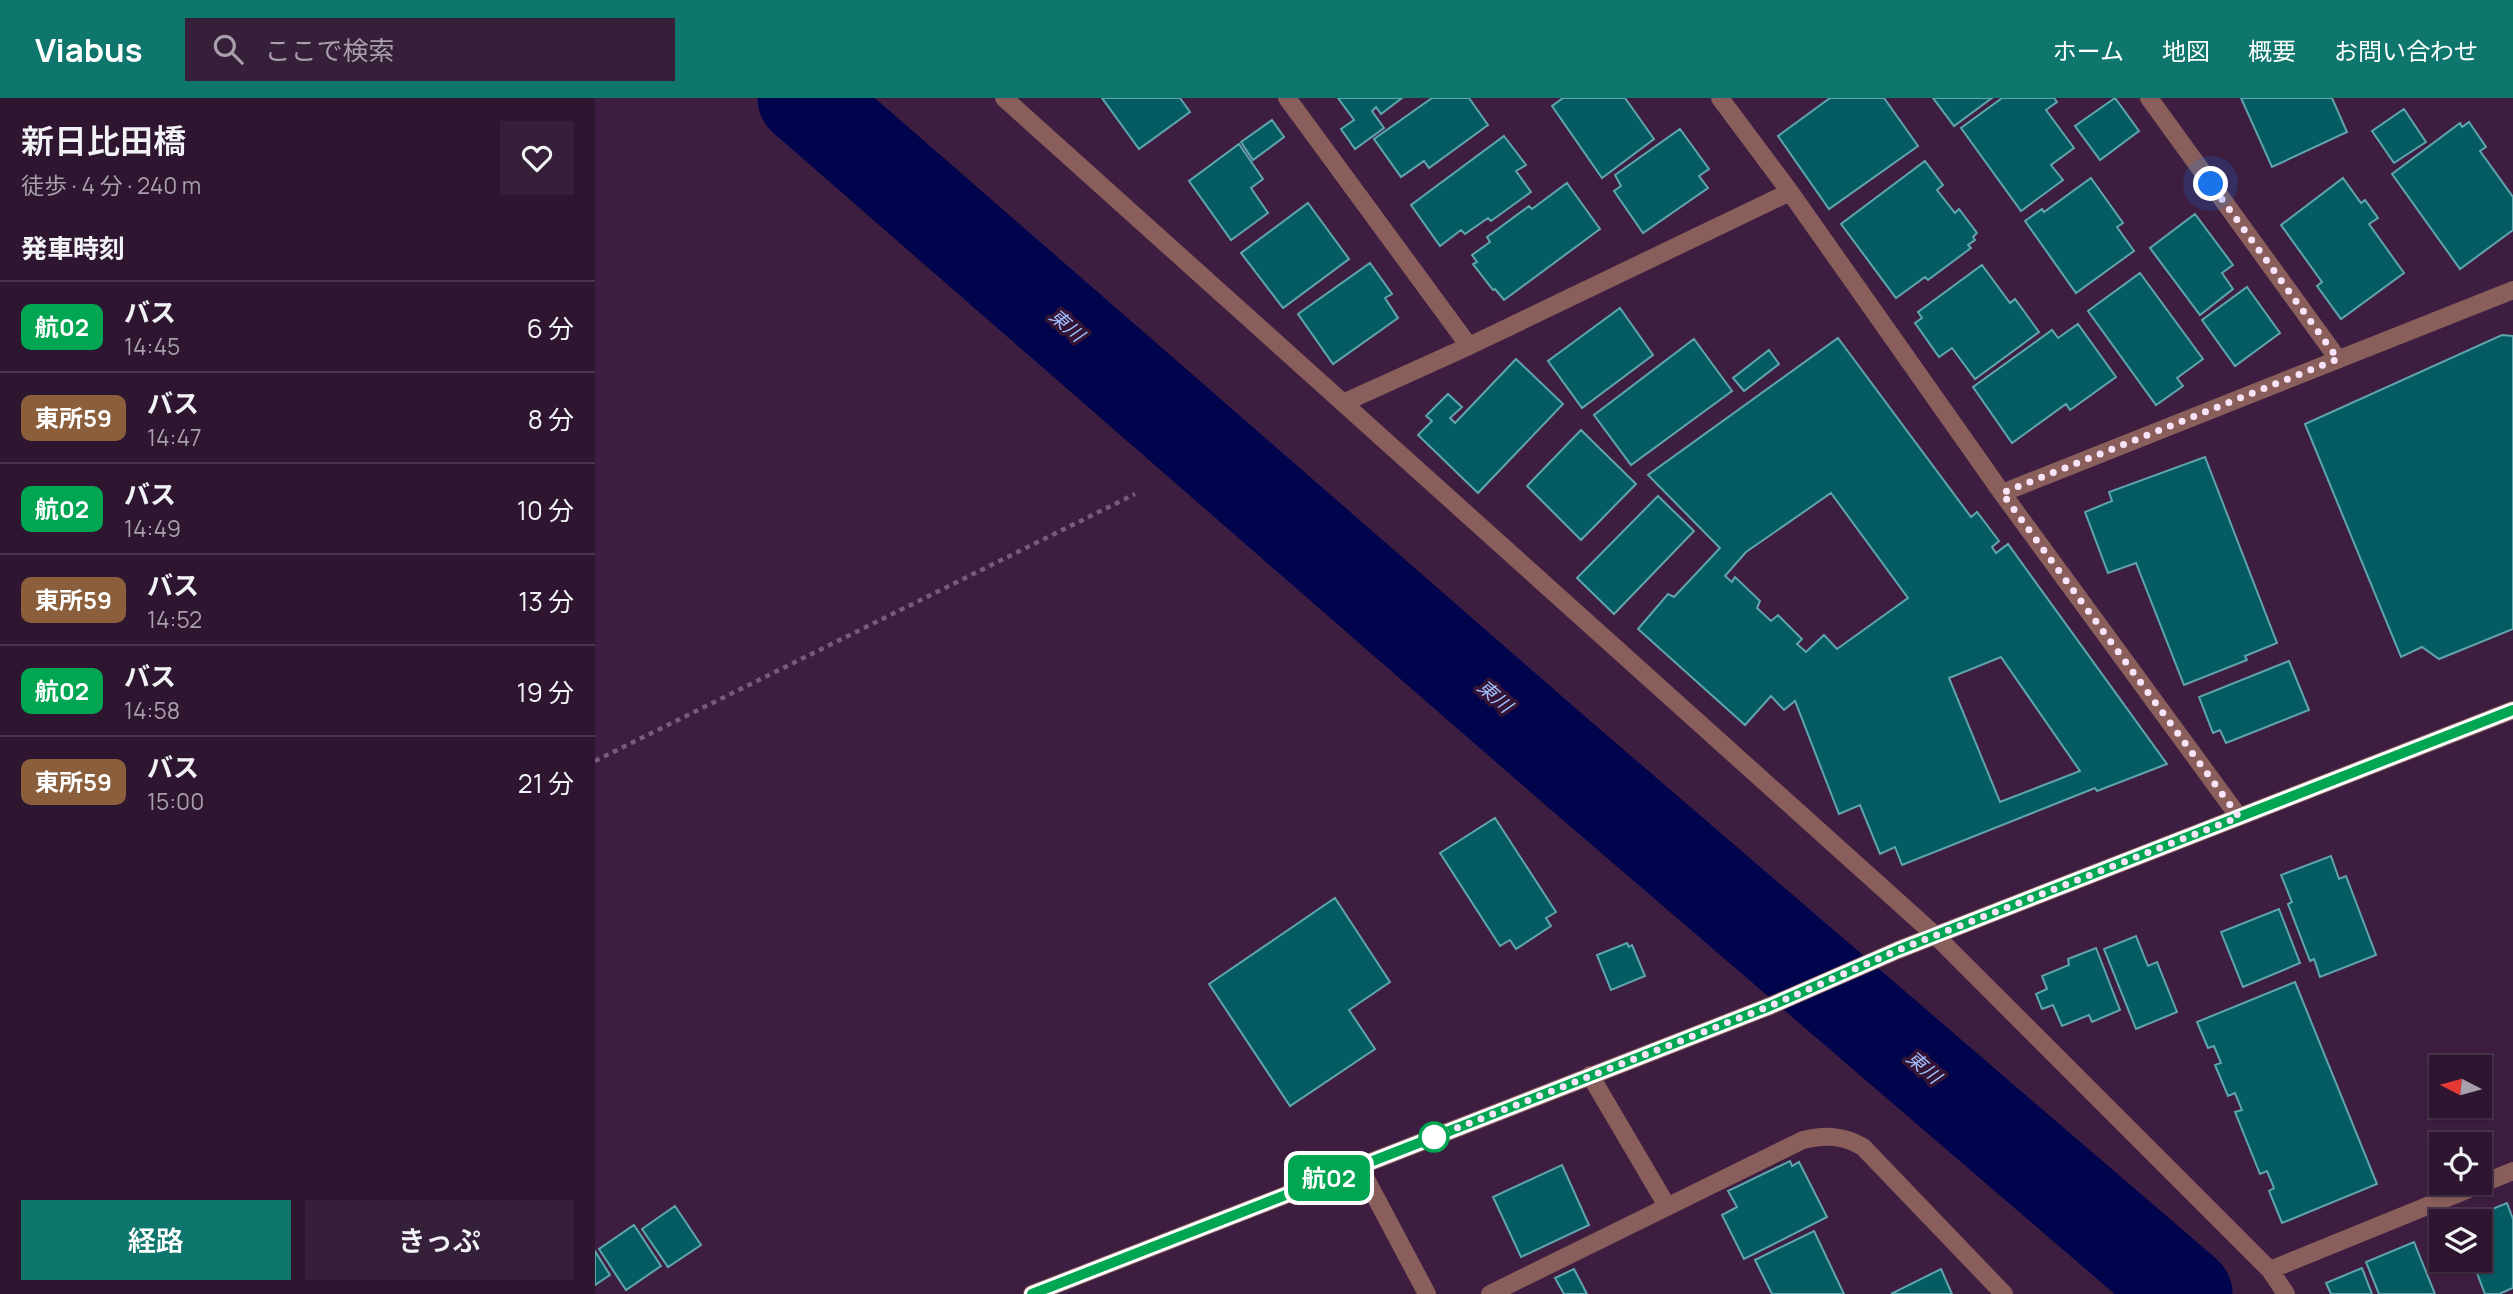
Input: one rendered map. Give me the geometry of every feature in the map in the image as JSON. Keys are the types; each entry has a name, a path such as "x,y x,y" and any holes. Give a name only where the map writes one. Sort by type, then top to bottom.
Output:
{"street":[{"path":"1004,98 1936,936 2270,1270 2286,1294"},
{"path":"1287,98 1469,346"},
{"path":"1720,98 1790,192 2002,493 2239,817"},
{"path":"2149,98 2338,359"},
{"path":"1343,403 1469,346 1790,192"},
{"path":"2002,493 2513,290"},
{"path":"1032,1294 1770,1006 1898,950 2513,710"},
{"path":"1590,1075 1667,1206"},
{"path":"1490,1294 1803,1140 1819,1136 1852,1141 1863,1147 2004,1294"},
{"path":"1359,1166 1427,1294"},
{"path":"2270,1270 2513,1171"}],"path":[{"path":"595,761 1135,494"}],"building":[{"path":"1102,98 1180,98 1190,112 1139,149"},
{"path":"1338,98 1402,98 1381,114 1376,107 1372,111 1384,128 1355,149 1341,129 1354,120"},
{"path":"1432,98 1469,98 1488,125 1429,168 1424,161 1401,177 1374,139"},
{"path":"1563,98 1625,98 1654,139 1602,178 1552,106"},
{"path":"1830,98 1884,98 1918,146 1829,209 1778,136"},
{"path":"1933,98 1992,98 1954,126"},
{"path":"2002,98 2054,98 2057,102 2046,110 2074,148 2051,165 2063,180 2021,211 1961,128"},
{"path":"2115,98 2139,131 2100,160 2075,126"},
{"path":"2241,98 2332,98 2347,132 2272,167"},
{"path":"2404,109 2426,142 2394,163 2372,131"},
{"path":"1272,120 1284,137 1253,160 1241,142"},
{"path":"2469,122 2486,147 2480,151 2513,197 2513,230 2460,269 2392,174 2460,123 2462,127"},
{"path":"1680,129 1709,169 1699,176 1708,188 1643,233 1614,191 1621,186 1615,175"},
{"path":"1504,136 1526,165 1516,171 1531,192 1491,221 1488,218 1465,234 1461,230 1440,246 1411,205"},
{"path":"1239,144 1263,179 1251,188 1268,213 1231,240 1189,181"},
{"path":"1925,161 1943,185 1937,190 1955,213 1959,209 1977,233 1973,237 1975,240 1968,245 1971,248 1928,280 1925,277 1896,298 1841,224"},
{"path":"2091,178 2123,223 2117,227 2134,251 2076,293 2025,221 2042,209 2044,212"},
{"path":"2343,178 2361,203 2365,200 2378,218 2369,224 2404,273 2341,319 2317,286 2322,282 2281,225"},
{"path":"1567,183 1600,229 1504,300 1473,264 1477,262 1472,255 1490,242 1487,237 1529,206 1532,209"},
{"path":"1308,203 1349,259 1283,308 1241,253"},
{"path":"2195,214 2233,265 2222,273 2233,289 2200,315 2150,248"},
{"path":"1370,263 1392,294 1385,298 1398,318 1333,364 1298,314"},
{"path":"1982,265 2010,303 2015,299 2039,332 1975,379 1952,348 1939,357 1915,323 1922,318 1918,312"},
{"path":"2140,273 2203,359 2177,378 2183,386 2156,405 2088,311"},
{"path":"2247,287 2280,333 2235,366 2202,320"},
{"path":"1620,308 1653,355 1582,408 1548,361"},
{"path":"2078,324 2116,377 2070,410 2066,404 2012,443 1973,387 2052,330 2058,338"},
{"path":"2502,335 2513,336 2513,629 2439,659 2422,647 2401,657 2305,424"},
{"path":"1838,338 1971,517 1977,512 1999,541 1992,547 1996,553 2008,544 2167,764 2097,791 2095,788 1902,865 1895,847 1880,854 1860,805 1839,814 1795,701 1784,710 1771,696 1745,725 1638,629 1668,594 1674,597 1720,548 1648,475","holes":["1831,493 1908,598 1837,649 1824,635 1806,652 1797,644 1802,639 1778,615 1771,621 1757,608 1760,601 1735,577 1732,582 1725,576 1746,552","2001,657 2080,771 2000,802 1949,678"]},
{"path":"1694,339 1732,391 1631,465 1594,415"},
{"path":"1769,350 1779,364 1744,391 1733,378"},
{"path":"1516,359 1563,404 1478,493 1418,435 1432,421 1426,416 1448,394 1462,407 1450,418 1455,423"},
{"path":"1581,430 1636,484 1581,540 1527,486"},
{"path":"2205,457 2277,643 2245,656 2247,660 2184,685 2136,563 2108,573 2085,512 2112,501 2109,492"},
{"path":"1658,496 1694,531 1614,614 1577,578"},
{"path":"2289,661 2309,710 2226,743 2220,730 2213,733 2199,697"},
{"path":"1495,818 1556,912 1546,918 1551,926 1516,949 1510,940 1500,946 1440,853"},
{"path":"2331,856 2339,879 2346,876 2376,955 2320,977 2314,959 2310,961 2288,904 2292,902 2281,875"},
{"path":"1335,898 1390,982 1349,1010 1375,1049 1290,1106 1209,984"},
{"path":"2279,909 2300,963 2243,987 2221,932"},
{"path":"2136,936 2148,966 2157,962 2177,1012 2136,1029 2104,949"},
{"path":"1627,943 1629,947 1632,945 1645,976 1611,990 1597,955"},
{"path":"2096,948 2120,1010 2092,1022 2089,1015 2062,1026 2053,1005 2042,1009 2036,994 2047,989 2042,976 2069,965 2068,959"},
{"path":"2295,982 2377,1184 2282,1223 2269,1191 2274,1188 2267,1171 2260,1174 2235,1112 2242,1110 2235,1093 2228,1096 2215,1065 2221,1063 2214,1046 2208,1048 2197,1022"},
{"path":"1790,1161 1792,1166 1799,1162 1827,1217 1744,1259 1722,1215 1737,1207 1728,1191"},
{"path":"1562,1165 1589,1225 1521,1257 1493,1197"},
{"path":"2507,1203 2513,1219 2513,1288 2499,1294 2485,1294 2477,1272 2492,1272 2492,1209"},
{"path":"675,1206 701,1245 668,1267 642,1229"},
{"path":"634,1225 661,1266 626,1290 599,1249"},
{"path":"1814,1231 1844,1294 1772,1294 1755,1260"},
{"path":"2414,1242 2435,1294 2379,1294 2366,1262"},
{"path":"595,1251 610,1275 595,1285"},
{"path":"2362,1268 2372,1294 2331,1294 2326,1283"},
{"path":"1574,1269 1587,1294 1564,1294 1555,1278"},
{"path":"1941,1269 1952,1294 1891,1294"}],"waterway":[{"name":"東川","path":"804,98 1562,758 2186,1294"}],"bus line":[{"name":"航02","path":"1032,1294 1770,1006 1898,950 2513,710"}],"route":[{"path":"1434,1137 1770,1006 1898,950 2239,817 2002,493 2338,359 2211,184"}]}
